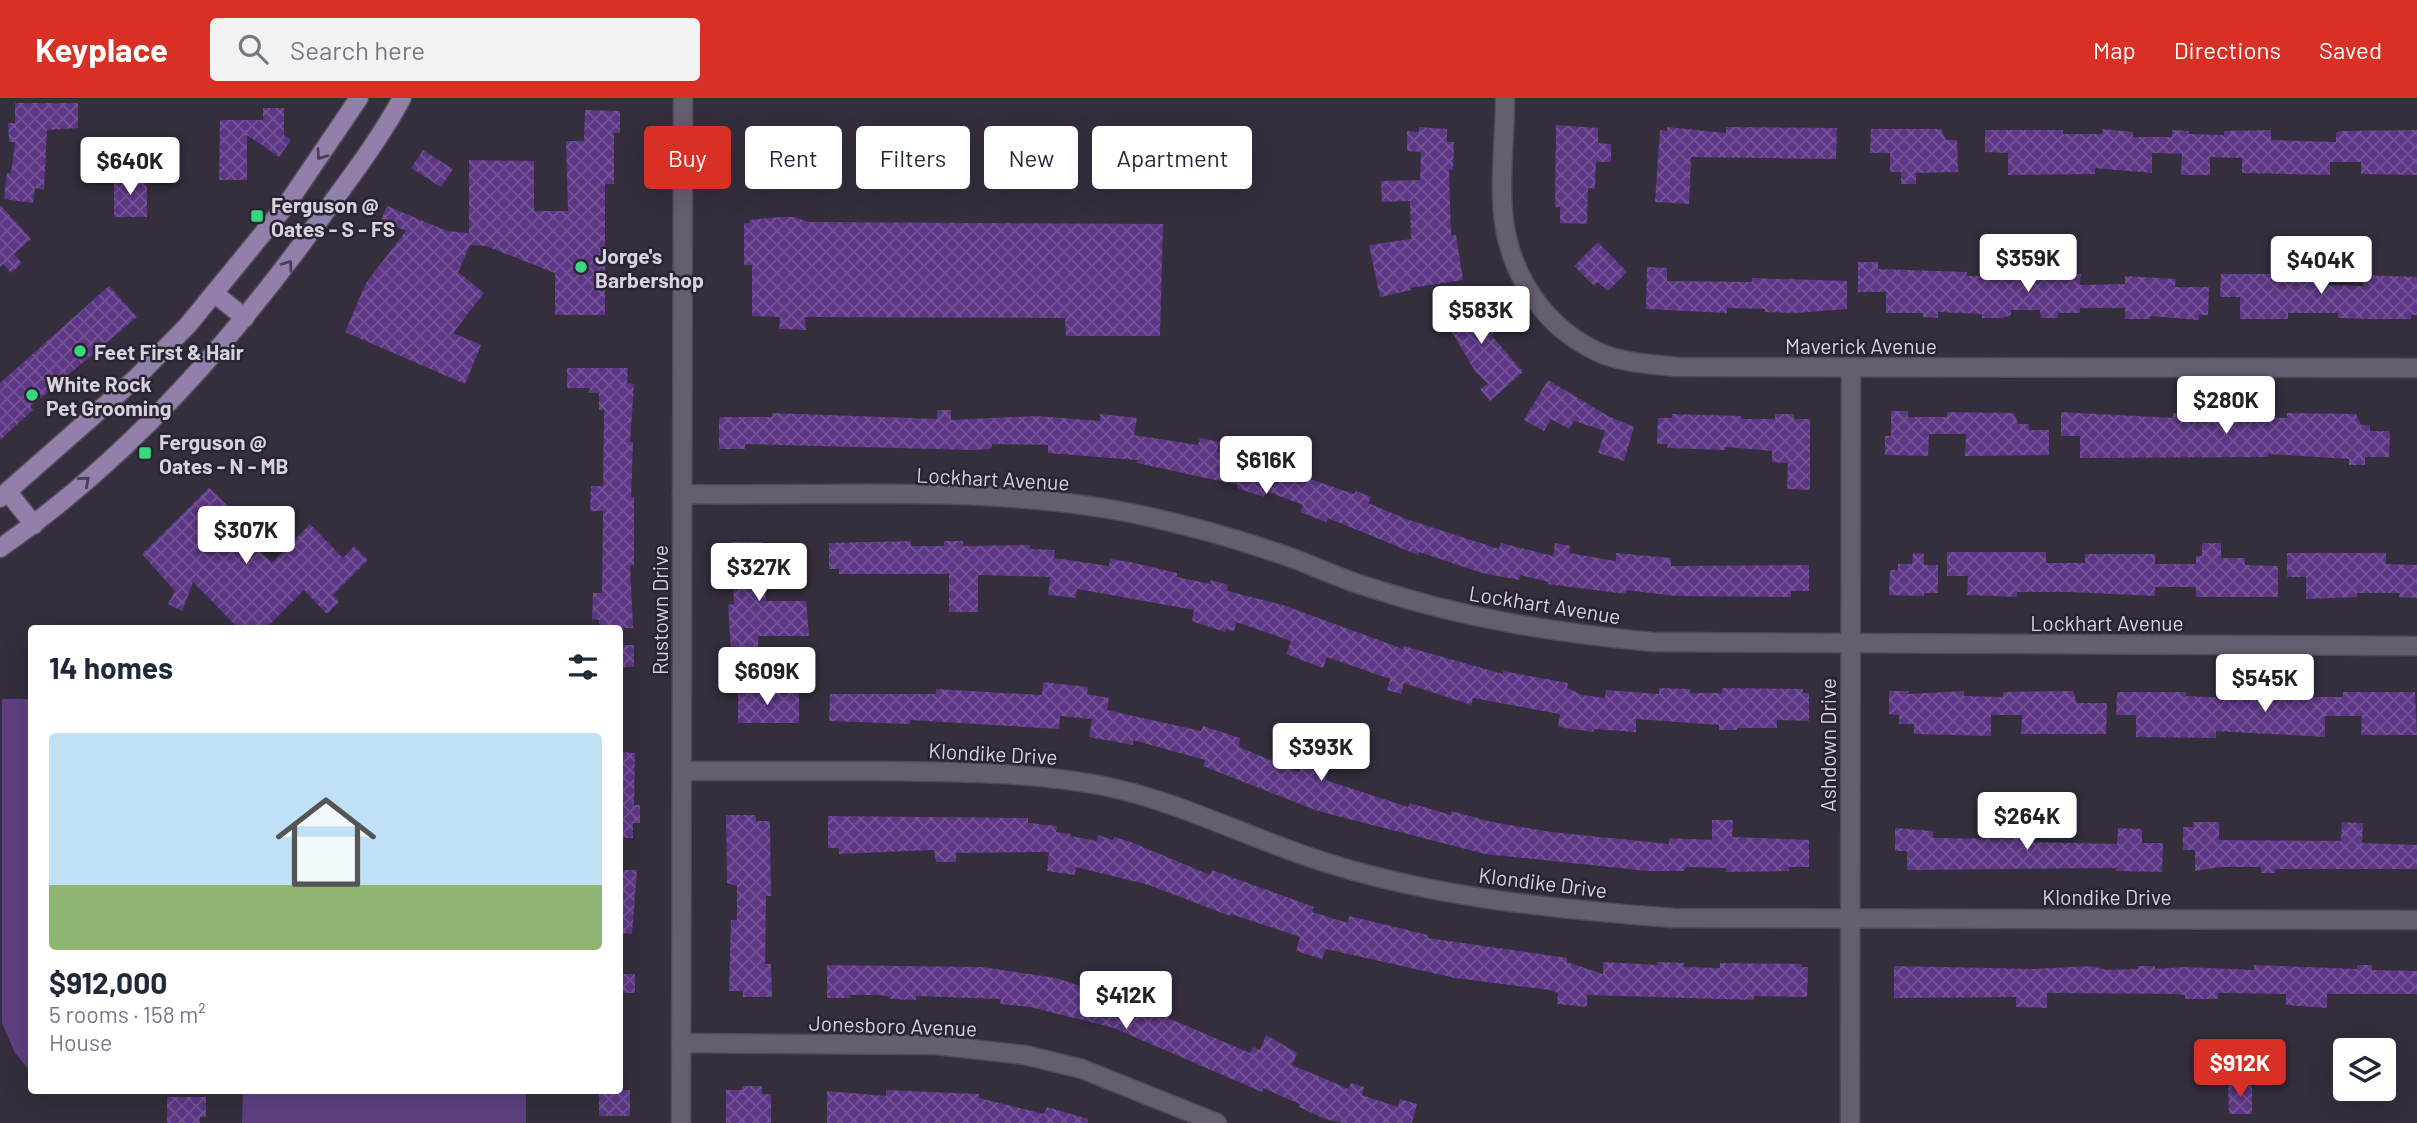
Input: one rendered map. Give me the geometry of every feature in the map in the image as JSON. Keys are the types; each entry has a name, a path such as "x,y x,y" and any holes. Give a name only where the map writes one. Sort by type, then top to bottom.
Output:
{"main road":[{"path":"34,525 4,495 135,379 215,294 287,204 359,98"},
{"path":"0,548 34,525 93,474 169,401 245,317 274,284 363,160 402,98"},
{"path":"215,294 245,317"}],"street":[{"name":"Rustown Drive","path":"681,1123 683,98"},
{"name":"Maverick Avenue","path":"1506,98 1504,220 1512,259 1548,318 1571,338 1600,353 1637,363 1677,367 2417,368"},
{"name":"Ashdown Drive","path":"1850,1123 1851,368"},
{"name":"Lockhart Avenue","path":"682,494 983,495 1130,513 1204,530 1288,557 1367,587 1477,619 1553,633 1653,642 2417,646"},
{"name":"Klondike Drive","path":"682,771 991,772 1100,786 1166,803 1269,844 1327,863 1468,897 1552,909 1673,918 2417,920"},
{"name":"Jonesboro Avenue","path":"681,1043 936,1045 1025,1055 1082,1069 1217,1123"}],"shaded area":[{"path":"2,699 28,699 28,1068 15,1053 2,1023"},
{"path":"243,1094 526,1094 526,1123 242,1123"}],"building":[{"path":"15,103 78,103 78,128 47,130 44,190 35,188 33,203 4,199 7,173 11,174 15,142 9,142 8,123 15,123"},
{"path":"263,108 284,108 284,135 291,140 279,157 247,135 247,180 219,180 220,120 263,120"},
{"path":"585,110 620,111 620,133 614,133 614,184 605,184 605,315 555,315 555,273 486,246 470,245 458,272 484,293 453,333 481,345 465,384 345,332 366,283 406,231 381,220 387,206 447,231 469,233 469,160 534,161 534,211 568,211 566,141 584,141"},
{"path":"1556,125 1598,128 1598,143 1611,144 1611,162 1596,162 1595,189 1588,188 1587,224 1560,223 1560,207 1555,207"},
{"path":"1419,127 1447,129 1447,142 1454,142 1453,170 1449,170 1451,236 1456,235 1463,280 1410,288 1411,290 1380,297 1369,245 1411,239 1410,201 1382,202 1381,181 1420,180 1421,152 1407,151 1407,131 1419,132"},
{"path":"1667,127 1726,133 1726,127 1837,128 1836,159 1691,157 1689,204 1655,202 1660,130 1667,131"},
{"path":"1871,129 1941,129 1946,140 1957,140 1958,172 1916,173 1916,184 1901,184 1901,172 1890,172 1890,153 1870,153"},
{"path":"2103,129 2133,132 2133,137 2172,137 2172,130 2189,131 2189,134 2224,135 2224,131 2271,130 2271,140 2336,142 2336,133 2341,131 2417,130 2417,175 2361,174 2361,162 2330,162 2330,175 2242,173 2242,158 2210,157 2210,175 2181,175 2182,154 2152,153 2152,173 2095,168 2095,174 2008,175 2008,153 1985,152 1985,130 2063,130 2063,134 2102,134"},
{"path":"423,150 453,169 441,187 411,168"},
{"path":"114,176 147,177 147,217 114,217"},
{"path":"0,205 31,239 14,254 22,263 11,273 3,264 0,267"},
{"path":"795,217 808,222 1163,224 1160,336 1066,336 1065,318 805,317 806,330 779,329 780,317 752,316 752,265 744,265 744,223 749,223 749,220"},
{"path":"1598,242 1627,272 1608,291 1598,282 1594,286 1574,266"},
{"path":"1858,262 1878,262 1878,269 1967,272 1966,276 2081,274 2080,285 2125,284 2125,276 2176,279 2175,287 2209,287 2208,315 2199,315 2199,320 2150,316 2150,319 2125,319 2125,308 2080,308 2080,313 2058,313 2058,318 2041,318 2040,310 2011,310 2011,315 2002,318 1982,318 1982,314 1938,312 1938,318 1923,317 1923,313 1886,313 1886,292 1858,292"},
{"path":"1647,267 1667,268 1667,281 1752,282 1752,278 1847,281 1847,309 1795,313 1727,308 1727,313 1646,309"},
{"path":"2221,274 2318,274 2318,285 2363,286 2363,275 2417,277 2417,315 2411,315 2411,319 2373,319 2338,318 2338,313 2288,313 2288,319 2240,319 2240,297 2220,297"},
{"path":"109,286 137,317 30,407 33,410 0,440 0,383"},
{"path":"1474,293 1490,318 1486,321 1494,334 1491,335 1523,372 1490,401 1480,389 1488,384 1475,371 1441,314"},
{"path":"567,368 628,368 627,383 634,384 630,442 633,442 631,497 634,497 634,566 630,565 633,628 623,628 623,625 599,625 599,620 592,619 593,593 602,593 603,511 590,511 591,486 603,486 604,410 599,410 599,393 589,393 590,388 567,388"},
{"path":"1548,380 1608,416 1634,427 1624,461 1598,453 1605,431 1574,421 1569,429 1551,419 1544,431 1524,420"},
{"path":"937,410 951,410 951,420 1036,416 1100,421 1100,414 1137,418 1134,435 1198,445 1200,438 1219,442 1217,452 1251,459 1354,494 1356,491 1371,497 1368,503 1406,519 1499,549 1501,543 1553,556 1555,543 1570,546 1569,553 1616,561 1616,553 1671,558 1671,566 1809,565 1809,591 1791,591 1791,597 1675,596 1626,590 1626,594 1548,584 1549,582 1520,575 1519,580 1482,573 1419,552 1418,555 1328,518 1326,522 1300,512 1303,505 1266,491 1264,497 1237,488 1238,485 1137,463 1137,460 1048,453 1048,445 992,444 991,449 973,450 745,444 745,449 719,449 719,417 772,417 772,413 937,419"},
{"path":"1891,411 1908,411 1908,417 1947,417 1947,412 2014,413 2018,424 2029,424 2029,430 2049,430 2049,455 1965,456 1966,434 1929,434 1928,456 1885,455 1885,436 1891,436"},
{"path":"2061,412 2173,418 2173,413 2230,416 2230,413 2247,413 2247,417 2287,418 2287,413 2356,414 2361,425 2370,425 2370,431 2390,431 2389,457 2365,457 2365,465 2349,465 2349,459 2268,454 2268,457 2080,458 2080,436 2061,436"},
{"path":"1672,414 1775,419 1775,414 1794,414 1794,419 1810,419 1810,490 1787,489 1788,463 1772,462 1772,451 1726,447 1725,450 1667,448 1668,444 1657,444 1658,418 1672,418"},
{"path":"209,488 251,528 244,535 272,563 310,524 343,558 354,546 368,560 333,595 339,602 327,614 304,590 269,625 235,625 193,582 182,611 168,604 175,591 142,554"},
{"path":"911,541 911,546 944,546 944,541 963,541 963,546 1030,545 1030,549 1055,550 1054,558 1109,566 1110,559 1177,573 1177,577 1210,584 1211,580 1228,585 1227,591 1283,605 1403,649 1404,646 1503,674 1503,671 1568,683 1567,688 1582,695 1605,698 1606,690 1659,694 1659,688 1690,689 1690,693 1722,693 1722,688 1803,689 1803,693 1809,693 1809,721 1777,720 1777,728 1737,730 1719,730 1719,725 1636,719 1636,732 1594,729 1594,732 1558,727 1560,714 1473,698 1471,705 1404,683 1401,694 1387,690 1390,679 1327,657 1323,668 1286,654 1291,641 1236,622 1234,631 1226,629 1225,632 1192,621 1194,610 1077,589 1076,598 1048,595 1050,577 978,575 978,612 949,612 949,574 839,574 839,569 829,569 829,543"},
{"path":"731,542 762,542 766,601 806,601 809,636 758,636 758,649 731,649 728,605 734,604"},
{"path":"2202,543 2221,543 2221,558 2245,558 2245,565 2278,566 2278,597 2196,597 2196,587 2155,587 2155,596 2069,592 2017,592 2017,597 1967,595 1968,576 1947,576 1947,552 2046,552 2046,563 2085,563 2085,554 2155,554 2155,564 2196,564 2196,556 2202,556"},
{"path":"1913,553 1924,554 1924,565 1938,565 1938,593 1924,593 1924,596 1889,595 1890,570 1898,570 1898,564 1912,564"},
{"path":"2287,553 2386,553 2386,564 2417,565 2417,598 2399,597 2400,593 2357,593 2357,597 2306,599 2306,577 2287,577"},
{"path":"623,645 634,645 634,667 623,667"},
{"path":"1043,682 1088,687 1087,694 1109,698 1107,710 1201,731 1203,726 1240,738 1239,747 1299,772 1305,756 1330,766 1325,780 1408,807 1410,803 1451,815 1451,811 1492,822 1551,832 1669,844 1669,838 1712,840 1712,820 1733,820 1732,837 1809,840 1809,867 1789,867 1789,871 1726,872 1726,868 1685,867 1684,871 1648,871 1485,854 1318,811 1203,766 1205,760 1133,740 1133,745 1089,737 1092,719 1060,716 1059,729 910,720 910,724 829,721 830,694 936,694 936,689 1042,695"},
{"path":"738,685 753,685 753,692 799,692 799,723 738,723"},
{"path":"1889,691 1909,691 1909,694 1964,691 1964,696 2003,697 2003,692 2073,691 2077,703 2107,703 2106,734 2021,734 2022,715 1991,715 1991,736 1914,734 1914,724 1899,724 1899,715 1889,714"},
{"path":"2117,692 2186,692 2186,696 2230,698 2230,692 2287,696 2287,692 2304,692 2303,697 2343,697 2343,692 2415,692 2417,735 2361,735 2362,716 2325,716 2325,737 2216,731 2216,738 2136,737 2136,715 2116,715"},
{"path":"623,752 635,753 634,805 640,805 640,823 633,823 633,838 623,838"},
{"path":"726,815 756,815 756,821 770,821 771,896 766,896 765,964 771,964 772,997 743,997 743,991 729,991 731,920 737,920 737,886 727,883"},
{"path":"828,816 1028,818 1028,823 1057,826 1056,832 1071,834 1070,836 1097,841 1098,835 1131,842 1210,875 1212,870 1314,907 1312,912 1348,923 1349,916 1428,935 1428,938 1567,958 1567,962 1603,974 1603,962 1657,965 1657,962 1684,963 1684,967 1720,968 1720,963 1802,964 1802,967 1808,967 1807,997 1754,996 1754,1000 1587,995 1587,1007 1557,1004 1558,993 1550,990 1455,978 1326,949 1322,959 1296,951 1300,937 1231,914 1230,916 1149,885 1076,867 1075,875 1047,871 1049,852 956,853 956,862 936,862 934,850 839,854 839,848 828,848"},
{"path":"2003,822 2025,823 2025,832 2034,832 2034,842 2117,844 2118,828 2142,829 2142,843 2163,843 2162,872 2116,871 2117,868 1907,870 1907,851 1895,851 1895,828 1933,831 1933,838 2004,839"},
{"path":"2193,822 2219,822 2219,840 2341,841 2342,822 2363,823 2362,843 2417,845 2417,869 2275,869 2275,873 2261,873 2261,867 2221,867 2195,871 2195,850 2183,850 2183,827 2193,827"},
{"path":"623,870 637,870 632,934 623,933"},
{"path":"827,965 982,967 1056,978 1155,1010 1158,1002 1173,1008 1168,1018 1250,1053 1253,1047 1260,1050 1266,1035 1297,1053 1292,1065 1349,1089 1351,1083 1364,1087 1362,1095 1398,1107 1400,1099 1417,1104 1412,1123 1343,1123 1325,1119 1299,1107 1300,1104 1263,1088 1262,1092 1114,1028 1030,1007 1000,1004 1001,999 916,996 916,1000 890,999 881,995 827,998"},
{"path":"2254,965 2357,969 2357,965 2372,965 2372,970 2417,971 2417,994 2327,994 2327,1008 2286,1005 2286,994 2218,993 2218,999 2185,999 2185,995 2174,994 2047,993 2047,1008 2016,1007 2016,997 1894,998 1894,966 2034,969 2091,966 2107,970 2155,966 2155,969 2184,967 2254,970"},
{"path":"623,974 635,974 635,993 623,993"},
{"path":"2228,1085 2252,1085 2252,1114 2229,1114"},
{"path":"742,1086 762,1086 762,1094 771,1094 771,1123 726,1123 726,1090 742,1090"},
{"path":"623,1090 630,1090 630,1116 599,1116 599,1094 623,1094"},
{"path":"886,1090 979,1094 979,1098 1044,1114 1047,1107 1088,1119 1088,1123 827,1123 827,1091 886,1096"},
{"path":"167,1097 206,1097 206,1117 200,1117 200,1123 167,1123"}],"place":[{"name":"Ferguson @ Oates - S - FS","path":"257,216"},
{"name":"Jorge's Barbershop","path":"581,267"},
{"name":"Feet First & Hair","path":"80,351"},
{"name":"White Rock Pet Grooming","path":"32,395"},
{"name":"Ferguson @ Oates - N - MB","path":"145,453"}]}
